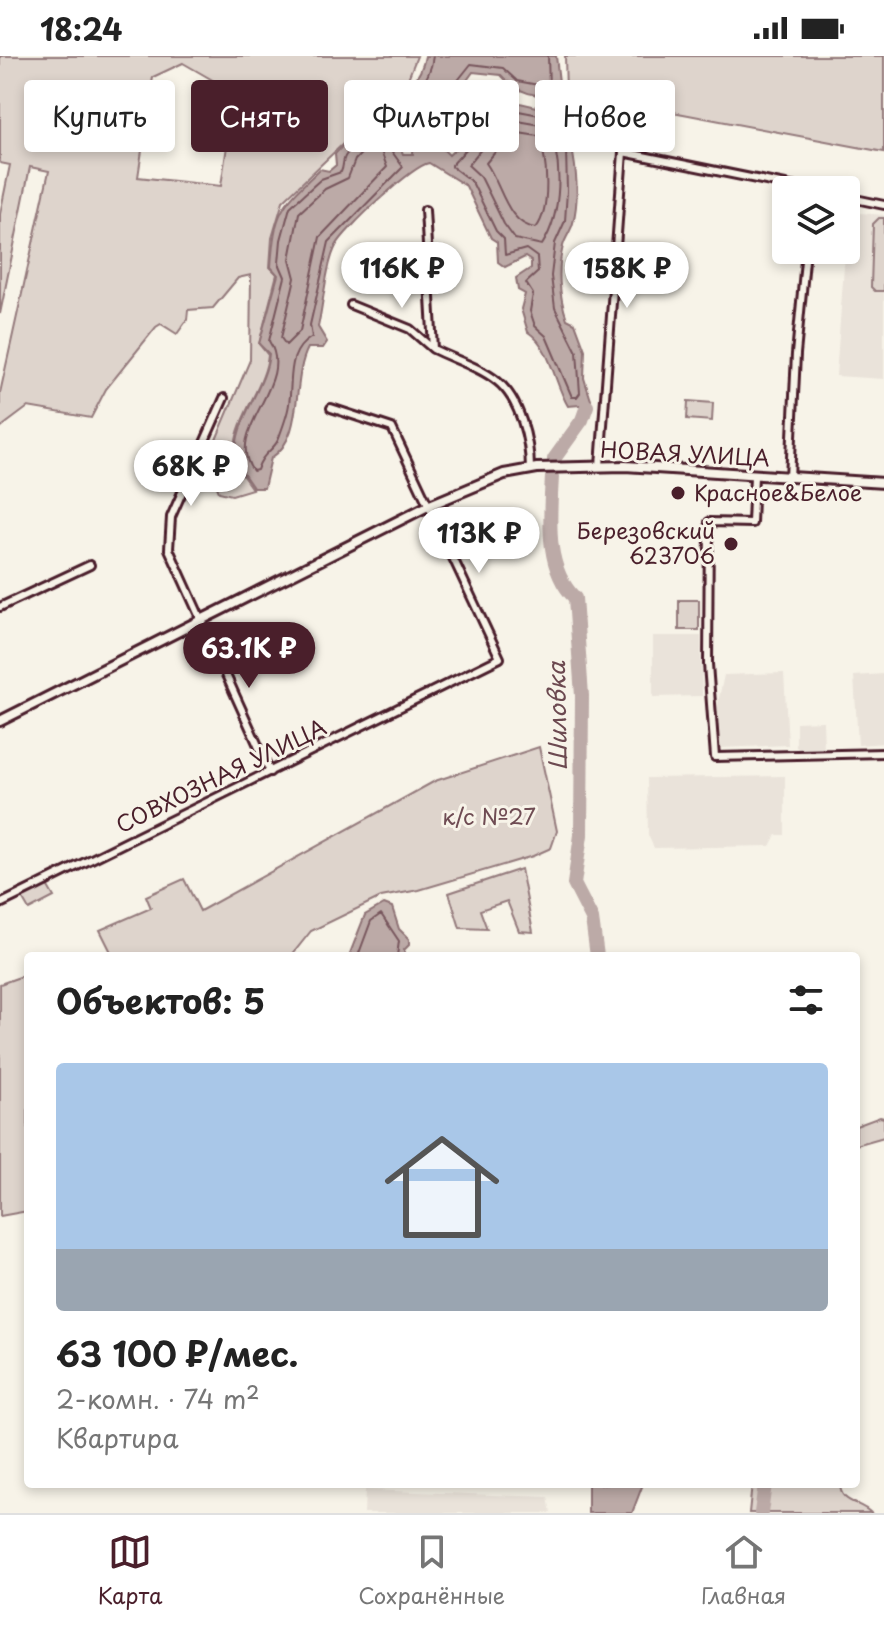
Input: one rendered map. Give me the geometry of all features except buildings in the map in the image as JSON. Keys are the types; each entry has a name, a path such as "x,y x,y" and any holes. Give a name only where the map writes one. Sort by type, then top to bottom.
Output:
{"street":[{"path":"600,466 623,152 772,182"},
{"path":"860,200 884,205"},
{"path":"425,210 433,349"},
{"path":"790,474 805,264"},
{"path":"351,305 410,329 433,349 497,381 517,408 533,469"},
{"path":"224,398 171,517 169,549 270,772"},
{"path":"331,408 392,428 430,505"},
{"name":"НОВАЯ УЛИЦА","path":"0,721 480,482 533,469 600,466 754,476 790,474 884,483"},
{"path":"754,476 752,523 709,522 708,664 715,757 884,753"},
{"name":"СОВХОЗНАЯ УЛИЦА","path":"0,904 500,658 430,505"},
{"path":"0,607 90,565"}],"shaded area":[{"path":"860,213 884,215 884,379 836,376 844,264 860,264"},
{"path":"653,636 701,636 702,696 653,697"},
{"path":"784,673 788,745 719,748 717,707 724,675"},
{"path":"884,674 884,743 858,745 854,676"},
{"path":"823,721 824,750 801,752 796,747 796,722"},
{"path":"785,776 785,835 776,835 770,846 654,848 648,835 647,778"},
{"path":"365,1490 548,1497 551,1513 364,1513"}],"green space":[{"path":"0,56 417,56 407,80 344,80 344,143 283,201 272,238 270,267 277,274 259,344 268,355 261,381 237,435 235,449 237,465 252,489 232,495 219,492 207,461 250,360 251,275 238,278 213,308 188,310 187,320 177,334 161,324 156,327 106,389 91,418 28,407 0,428 0,393 49,171 30,167 0,314 0,214 10,165 0,163","holes":["183,63 212,80 328,80 328,152 226,152 221,186 138,177 142,152 24,152 24,80 153,80 153,77"]},
{"path":"565,56 884,56 884,152 675,112 675,80 566,80"},
{"path":"884,218 884,291 875,291 871,287 873,224"},
{"path":"688,401 713,403 712,421 687,419"},
{"path":"679,600 699,600 699,630 679,630"},
{"name":"к/с №27","path":"539,747 557,831 551,848 419,890 381,897 311,931 294,952 111,952 100,930 151,908 146,896 184,879 200,911 435,781"},
{"path":"521,869 533,932 519,931 507,901 480,910 487,929 460,928 449,893"},
{"path":"47,885 54,897 29,910 22,898"},
{"path":"24,975 24,1212 0,1216 0,984"},
{"path":"884,1118 884,1137 860,1144 860,1124"},
{"path":"752,1488 841,1488 847,1499 871,1513 749,1513"}],"water":[{"path":"425,56 556,56 559,80 535,80 535,95 519,88 519,80 507,80 501,75 473,72 467,80 415,80"},
{"path":"519,103 535,106 535,152 573,153 576,210 561,255 560,283 567,319 575,323 585,350 584,378 591,400 589,418 582,420 584,410 580,405 568,406 547,356 528,332 521,309 525,294 518,290 516,278 531,268 531,261 525,257 505,267 498,262 497,242 491,238 466,186 429,163 408,175 379,200 336,246 327,274 318,327 327,342 323,348 308,348 289,436 282,449 271,458 264,488 253,488 238,464 236,448 269,354 259,344 278,275 271,267 275,233 288,202 320,169 329,171 336,165 335,154 344,145 344,152 446,152 449,155 452,152 519,152"},
{"path":"384,904 392,907 399,929 409,939 405,952 351,952 365,915"},
{"path":"588,1488 641,1488 632,1513 588,1513"}],"waterway":[{"name":"Шиловка","path":"554,459 582,420 587,406"},
{"name":"Шиловка","path":"552,477 551,541 558,572 575,598 582,696 581,835 574,884 592,919 596,952"},
{"name":"Шиловка","path":"761,1513 764,1488"}],"place":[{"name":"Красное&Белое","path":"678,493"},
{"name":"Березовский 623706","path":"731,544"}]}
